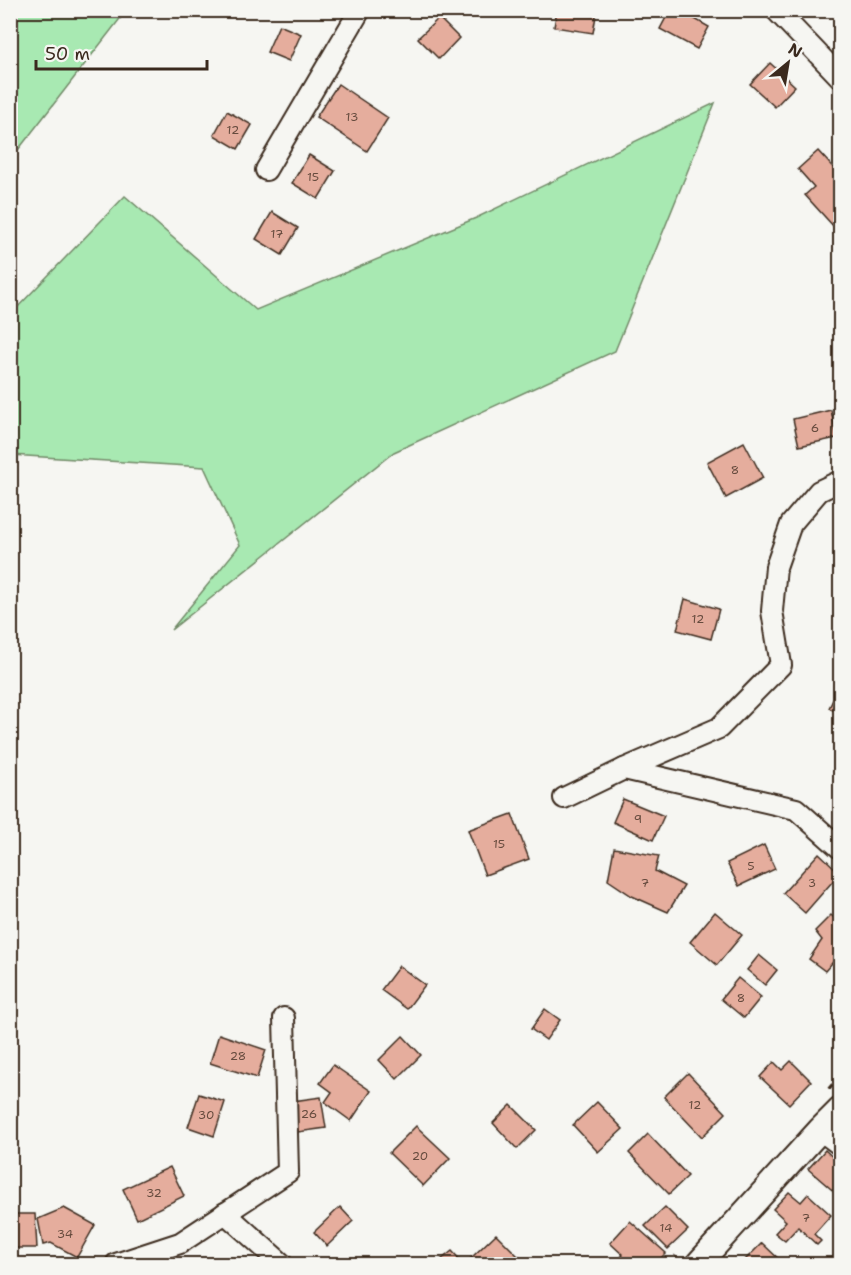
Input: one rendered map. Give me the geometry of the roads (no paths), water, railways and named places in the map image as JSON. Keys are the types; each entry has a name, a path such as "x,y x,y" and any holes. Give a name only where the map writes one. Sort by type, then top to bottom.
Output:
{"street":[{"path":"266,170 360,10"},
{"path":"777,10 840,77"},
{"path":"564,798 719,728 782,665 772,611 776,567 791,525 819,491 840,481"},
{"path":"624,769 796,809 840,848"},
{"path":"117,1264 180,1243 288,1173 284,1018"},
{"path":"698,1264 840,1110"},
{"path":"820,1130 840,1145"},
{"path":"225,1213 282,1264"}]}
